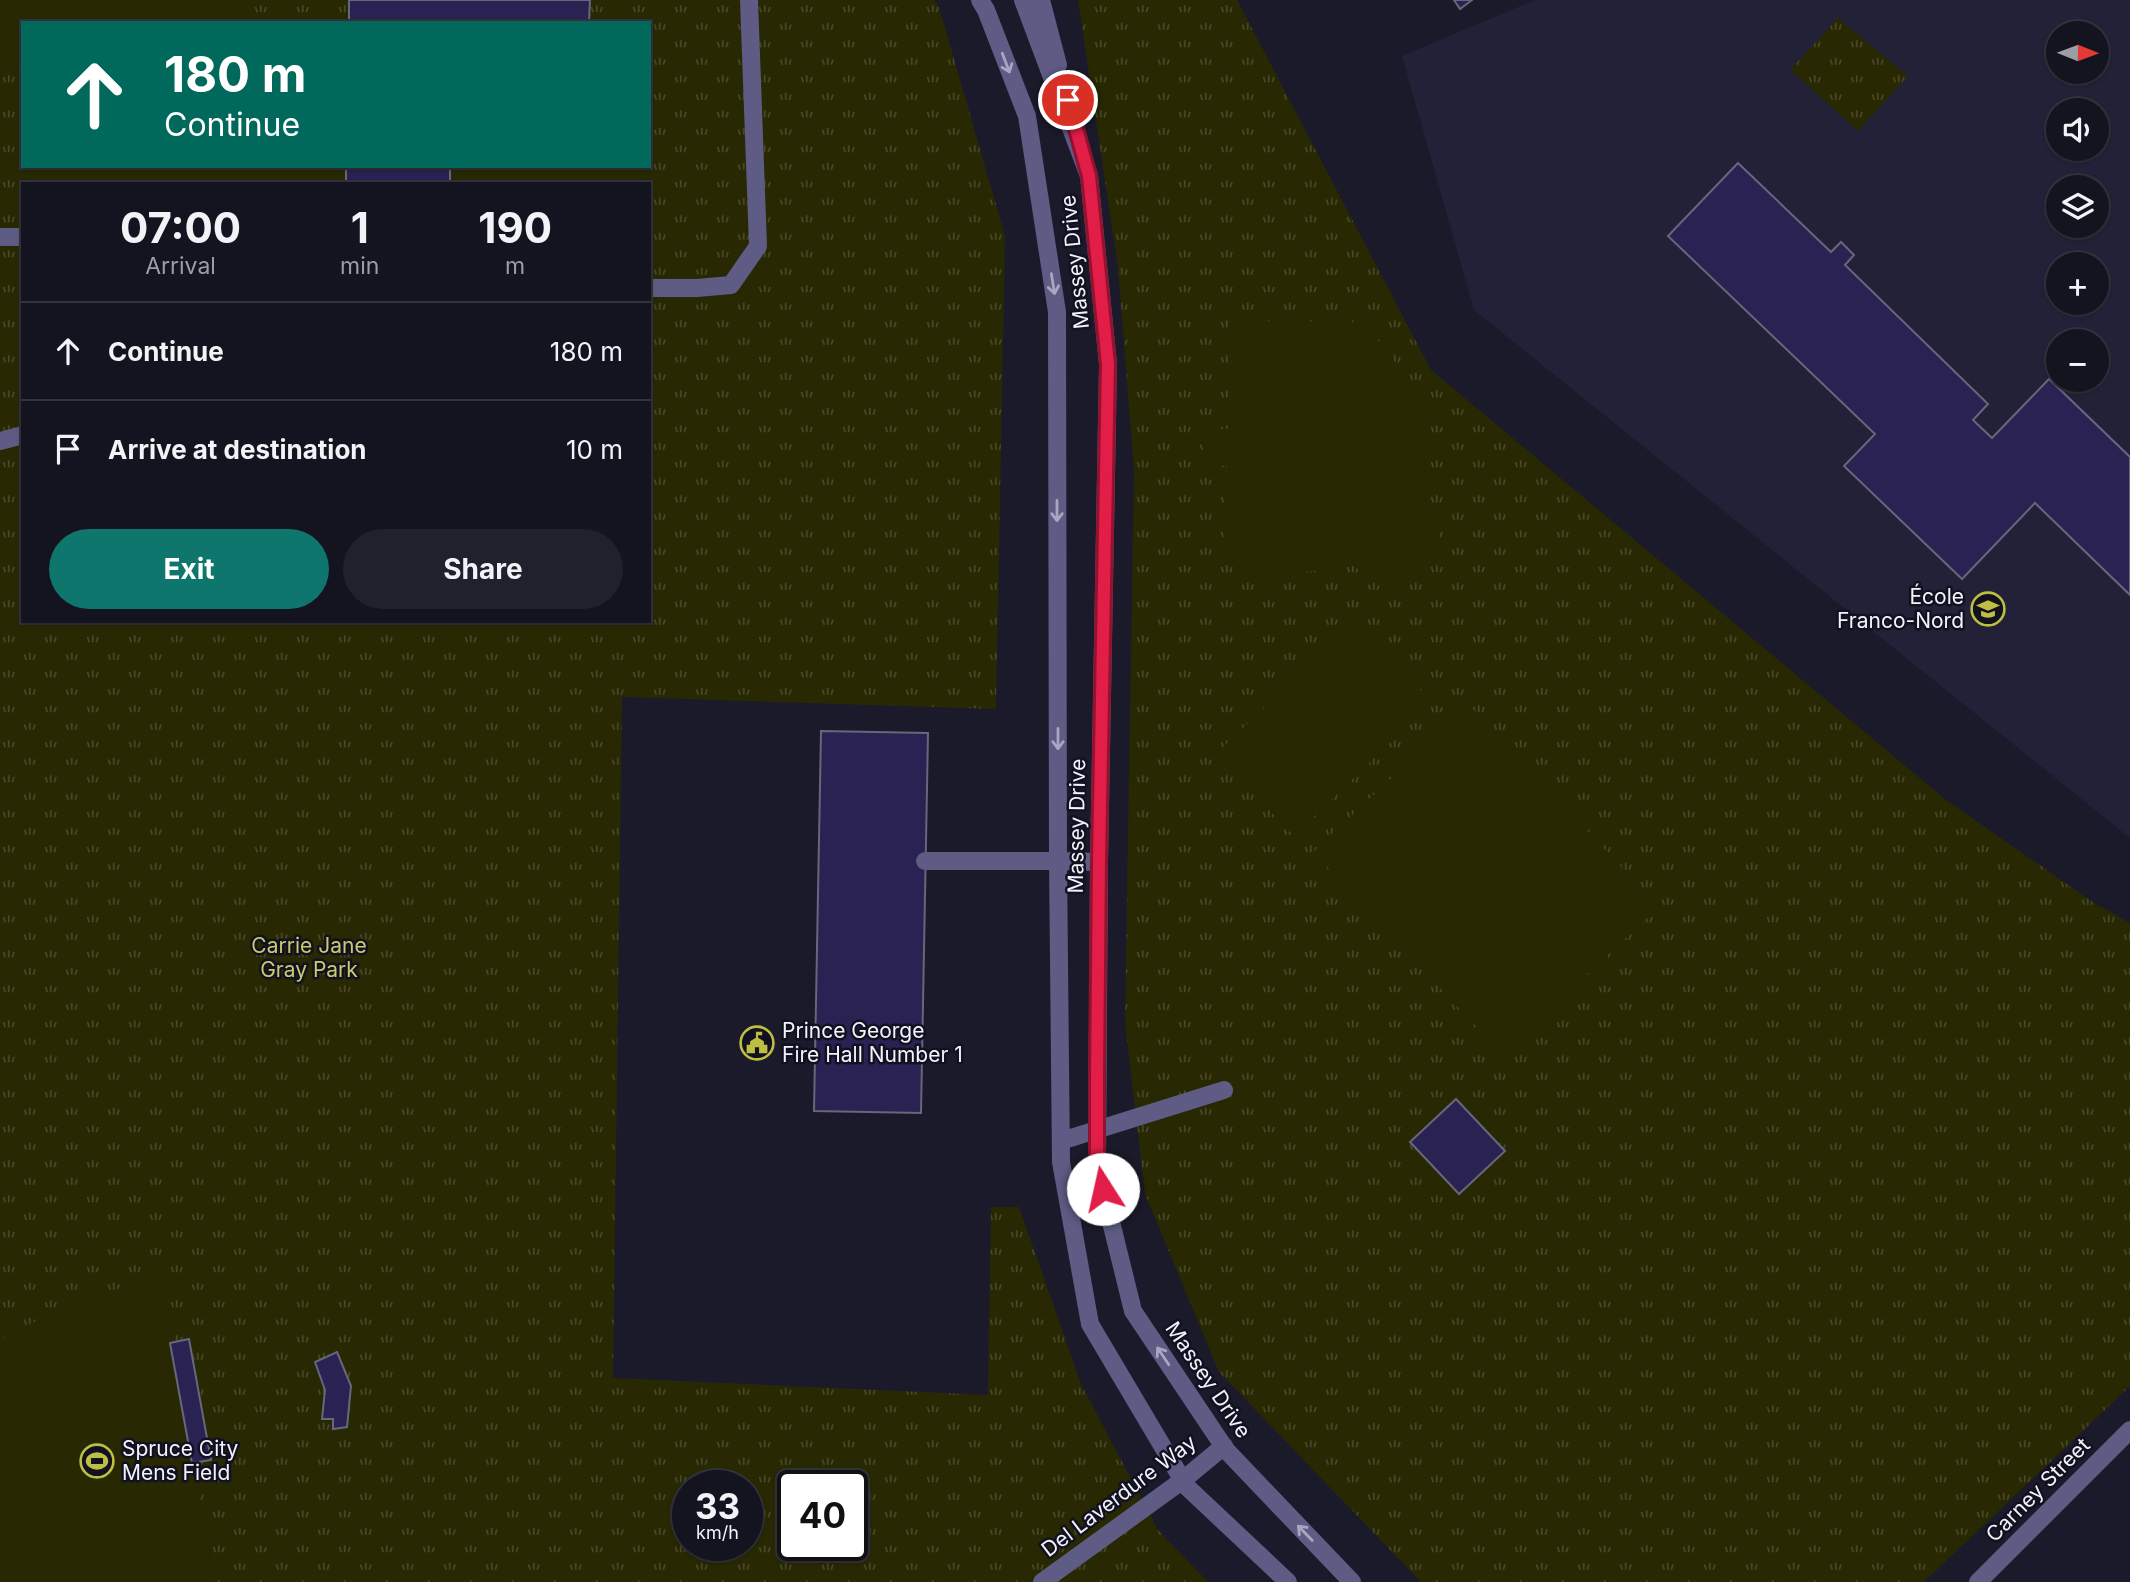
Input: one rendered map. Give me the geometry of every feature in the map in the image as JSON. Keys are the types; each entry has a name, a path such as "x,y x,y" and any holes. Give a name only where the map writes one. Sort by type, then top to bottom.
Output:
{"street":[{"path":"651,288 731,285 758,246 749,0"},
{"name":"Massey Drive","path":"980,0 986,9 1027,116 1057,312 1061,1163 1090,1324 1186,1486 1287,1582"},
{"name":"Massey Drive","path":"1023,0 1089,176 1108,364 1099,862 1097,1165 1133,1311 1224,1446 1352,1582"},
{"path":"1041,0 1089,176"},
{"path":"0,237 21,237"},
{"path":"0,441 21,436"},
{"path":"925,861 1099,862"},
{"path":"1061,1141 1224,1090"},
{"name":"Carney Street","path":"1979,1582 2130,1430"},
{"name":"Del Laverdure Way","path":"1042,1582 1183,1480 1224,1446"}],"shaded area":[{"name":"École Franco-Nord","path":"1535,0 2130,0 2130,838 1474,310 1402,56"}],"green space":[{"name":"Carrie Jane Gray Park","path":"0,0 934,0 939,7 1005,236 996,709 622,697 613,1378 988,1395 991,1207 1019,1207 1081,1384 1158,1530 1208,1582 0,1582"},
{"path":"0,0 229,0 229,21 21,21 21,66 0,65"},
{"path":"1078,0 1237,0 1431,370 1946,800 2094,903 2130,923 2130,1386 1924,1582 1421,1582 1219,1372 1145,1194 1125,1023 1134,471 1118,267"},
{"path":"1838,18 1908,76 1858,131 1790,70"},
{"path":"1229,321 1363,322 1426,401 1424,498 1438,521 1441,555 1416,582 1382,588 1354,566 1251,578 1225,562 1223,546 1227,466 1204,464 1203,430 1230,429"},
{"path":"1354,621 1432,702 1294,836 1216,754"},
{"path":"1469,705 1659,907 1502,1054 1313,852"},
{"name":"Spruce City Mens Field","path":"163,1278 214,1582 0,1582 0,1340 20,1328 109,1291"}],"building":[{"path":"349,0 590,0 589,21 349,21"},
{"path":"1454,0 1472,0 1460,9"},
{"path":"1738,163 1831,252 1841,242 1854,255 1845,265 1988,404 1973,420 1992,438 2046,382 2046,392 2062,392 2130,457 2130,595 2035,503 1962,579 1844,466 1875,434 1668,236"},
{"path":"346,168 450,168 450,182 346,182"},
{"path":"821,731 928,733 921,1113 814,1111"},
{"path":"1456,1099 1505,1151 1459,1194 1410,1142"},
{"path":"189,1339 211,1460 192,1463 170,1343"},
{"path":"337,1352 351,1386 347,1427 333,1429 333,1419 322,1419 325,1390 315,1362"}],"place":[{"name":"École Franco-Nord","path":"1988,609"},
{"name":"Prince George Fire Hall Number 1","path":"757,1043"},
{"name":"Spruce City Mens Field","path":"97,1461"}],"route":[{"path":"1068,100 1089,176 1108,364 1097,1077 1097,1165 1103,1189"}]}
